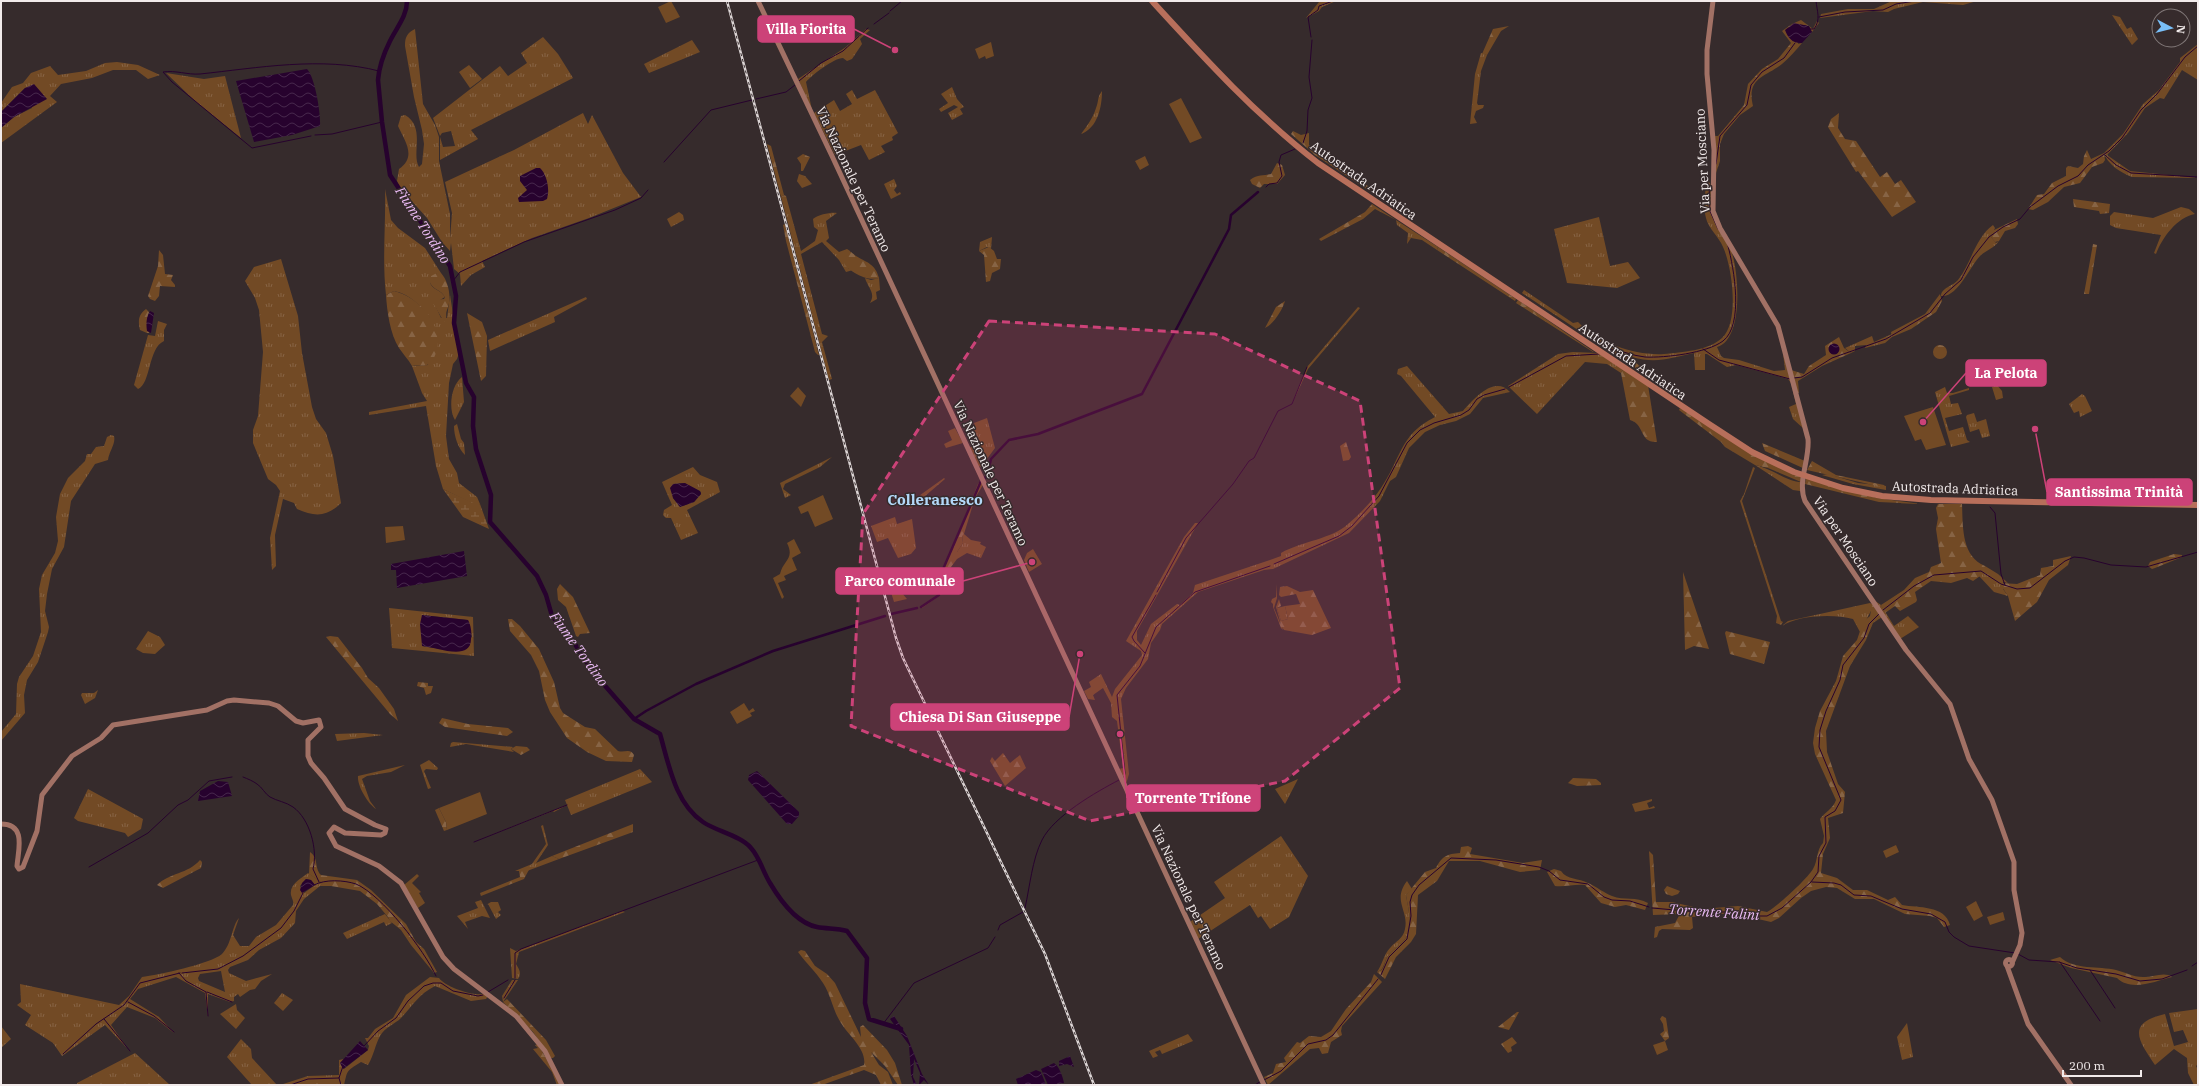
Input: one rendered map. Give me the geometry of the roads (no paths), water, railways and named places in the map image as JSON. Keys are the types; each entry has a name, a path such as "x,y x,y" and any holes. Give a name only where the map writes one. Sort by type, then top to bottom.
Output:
{"highway":[{"name":"Autostrada Adriatica","path":"1152,1 1235,91 1281,134 1318,163 1709,424 1770,460 1801,474 1836,486 1903,498 2198,505"},
{"name":"Autostrada Adriatica","path":"1157,1 1250,100 1319,160 1726,432 1771,457 1803,471 1837,482 1897,494 1932,497 2198,502"}],"main road":[{"name":"Via Nazionale per Teramo","path":"758,1 983,480 1264,1085"},
{"name":"Via per Mosciano","path":"1713,1 1707,50 1706,74 1714,150 1713,211 1720,228 1778,326 1808,439 1807,465 1802,494 1812,514 1834,542 1906,650 1950,704 1969,758 1992,800 2013,857 2014,890 2022,933 2016,956 2010,965 2028,1024 2071,1085"},
{"path":"1,824 8,824 15,830 21,848 17,866 19,869 23,867 37,831 42,795 72,756 101,738 113,725 207,710 227,701 234,700 269,703 278,706 296,721 303,723 319,720 321,726 308,740 308,756 311,763 324,778 345,809 374,825 384,826 386,829 385,833 381,834 345,833 334,827 329,833 332,841 336,846 379,866 401,883 443,957 454,969 484,990 516,1016 533,1034 545,1052 562,1085"}],"water":[{"path":"1794,23 1809,26 1812,32 1802,43 1796,43 1791,40 1785,30"},
{"path":"307,69 313,80 317,96 320,113 320,126 292,135 254,142 236,81"},
{"path":"34,84 47,99 14,117 1,128 1,112 25,88"},
{"path":"536,168 540,168 546,178 548,191 547,199 543,201 519,202 518,198 527,190 520,181 520,176"},
{"path":"150,311 154,313 151,333 147,331 146,326"},
{"path":"1834,343 1838,345 1840,349 1838,353 1834,355 1830,353 1828,349 1830,345"},
{"path":"685,483 700,491 701,494 694,502 680,507 673,498 670,488 673,484"},
{"path":"464,551 467,576 397,588 396,570 391,570 391,564"},
{"path":"422,615 468,620 471,632 469,646 465,650 452,652 422,646 420,624"},
{"path":"757,771 799,812 799,816 792,824 787,824 748,780 749,775"},
{"path":"218,781 228,782 232,796 198,801 200,791"},
{"path":"306,879 311,880 315,885 302,893 300,890 302,883"},
{"path":"894,1016 907,1036 922,1074 929,1085 924,1080 919,1085 920,1073 914,1059 913,1077 917,1085 914,1085 911,1075 909,1045 890,1019"},
{"path":"360,1041 368,1050 343,1069 340,1063"},
{"path":"1070,1056 1074,1067 1067,1064 1059,1066 1059,1061"},
{"path":"1054,1063 1062,1075 1064,1083 1048,1085 1041,1069"},
{"path":"1036,1070 1041,1072 1046,1085 1018,1085 1016,1079"}],"waterway":[{"name":"Fiume Tordino","path":"407,1 407,6 403,17 384,55 379,70 378,80 382,122 390,175 450,266 456,296 454,323 466,383 474,397 473,426 476,449 491,495 490,522 537,576 546,595 552,616 571,638 593,672 634,719 660,734 674,782 679,794 693,814 703,822 747,844 757,856 774,890 796,916 810,925 847,931 867,958 865,1003 869,1019 901,1029"},
{"path":"890,11 902,1"},
{"path":"1311,37 1308,17 1318,10 1319,6 1333,1"},
{"path":"1810,29 1814,29 1817,22 1818,15 1816,1"},
{"path":"1819,17 1845,12 1883,10 1896,4 1915,1"},
{"path":"874,24 889,13"},
{"path":"799,81 821,63 843,51 868,28"},
{"path":"1303,143 1307,131 1308,110 1312,98 1309,77 1312,40"},
{"path":"1716,164 1720,136 1747,105 1751,85 1762,72 1784,58 1795,43"},
{"path":"1794,378 1802,377 1832,358 1886,339 1930,313 1945,294 1961,280 1973,257 1989,237 2003,227 2020,219 2030,207 2058,186 2078,176 2088,165 2109,151 2122,138 2141,110 2157,94 2185,57 2198,46"},
{"path":"311,136 252,148 172,82 163,72 200,74 267,66 312,64 335,64 379,71"},
{"path":"756,99 786,92 795,85"},
{"path":"664,162 711,110 752,100"},
{"path":"315,135 332,134 382,122"},
{"path":"1266,187 1269,184 1277,183 1282,176 1279,162 1281,155 1295,149"},
{"path":"2105,155 2116,165 2131,173 2198,177"},
{"path":"1709,185 1710,211 1718,229"},
{"path":"453,281 460,272 524,242 615,210 641,198 648,190"},
{"path":"921,607 939,595 944,567 981,481 987,476 991,459 1009,440 1038,434 1142,394 1229,229 1231,215 1258,192"},
{"path":"1609,349 1645,357 1663,357 1697,352 1723,341 1729,333 1733,322 1736,296 1733,268 1728,246"},
{"path":"1703,349 1719,360 1790,379"},
{"path":"1509,387 1566,356 1599,354"},
{"path":"1157,592 1186,538 1233,484 1249,461 1254,458 1278,411 1292,404 1307,367"},
{"path":"1274,564 1339,536 1352,526 1379,496 1407,443 1420,430 1434,423 1461,415 1469,410 1477,399 1484,395 1505,389"},
{"path":"1990,507 1995,513 2001,574 2005,585"},
{"path":"1883,610 1914,586 1934,575 1981,571 2001,584 2017,589 2030,588 2065,561 2074,557 2111,565 2146,567 2198,552"},
{"path":"1124,778 1125,773 1117,695 1140,666 1156,627 1195,592 1270,566"},
{"path":"1145,653 1132,637 1156,595"},
{"path":"891,614 917,608"},
{"path":"1652,908 1698,912 1736,912 1750,916 1767,916 1782,908 1811,882 1818,872 1819,856 1826,843 1825,817 1835,811 1841,800 1819,747 1820,730 1826,711 1840,680 1843,665 1864,638 1869,624 1879,614"},
{"path":"634,719 696,684 773,651 885,616"},
{"path":"89,867 148,833 178,805 188,800 209,781 232,777"},
{"path":"243,777 259,785 270,797 293,807 299,812 311,835 314,853 313,869 319,882"},
{"path":"1025,908 1036,856 1042,840 1048,831 1056,822 1076,806 1119,780"},
{"path":"474,842 567,805"},
{"name":"Torrente Falini","path":"1381,975 1389,957 1407,939 1411,916 1410,902 1412,895 1419,885 1451,858 1496,860 1539,867 1549,871 1560,880 1588,884 1604,897 1612,900 1630,901 1649,907"},
{"path":"515,978 515,953 521,949 758,860"},
{"path":"314,885 329,881 340,881 356,884 366,890 378,899 401,924 422,952 436,976"},
{"path":"1812,882 1834,883 1841,885 1854,895 1871,896 1902,909 1931,914 1945,922 1949,932 1954,937 1969,946 2015,953"},
{"path":"182,973 218,969 243,956 281,928 294,911 303,893"},
{"path":"998,930 1000,925 1023,912"},
{"path":"883,1024 914,983 988,948 995,937"},
{"path":"2018,954 2029,960 2059,962 2077,968 2116,974 2140,981 2162,979 2187,970"},
{"path":"2060,962 2100,1021"},
{"path":"2192,966 2198,962"},
{"path":"2090,970 2115,1008"},
{"path":"179,973 186,981 206,992 208,1016"},
{"path":"63,1054 96,1024 124,1005 140,983 180,973"},
{"name":"Torrente Falini","path":"1264,1080 1281,1071 1308,1044 1326,1040 1333,1035 1378,979"},
{"path":"488,992 508,980"},
{"path":"504,998 515,980"},
{"path":"364,1046 378,1031 396,1018 408,1001 424,986 433,983 441,983 453,991 478,996 483,995"},
{"path":"207,992 232,1002"},
{"path":"128,1002 154,1016 174,1032"},
{"path":"104,1019 130,1051"},
{"path":"290,1085 308,1079 339,1078 343,1066"},
{"path":"339,1078 341,1085"},
{"name":"Torrente Falini","path":"1255,1085 1261,1081"}],"railway":[{"path":"727,1 896,638 903,658 1045,954 1094,1085"}],"place":[{"name":"Villa Fiorita","path":"895,50"},
{"name":"La Pelota","path":"1923,422"},
{"name":"Santissima Trinità","path":"2035,429"},
{"name":"Parco comunale","path":"1032,562"},
{"name":"Chiesa Di San Giuseppe","path":"1080,654"},
{"name":"Torrente Trifone","path":"1120,734"}],"district":[{"name":"Colleranesco","path":"935,500"}]}
